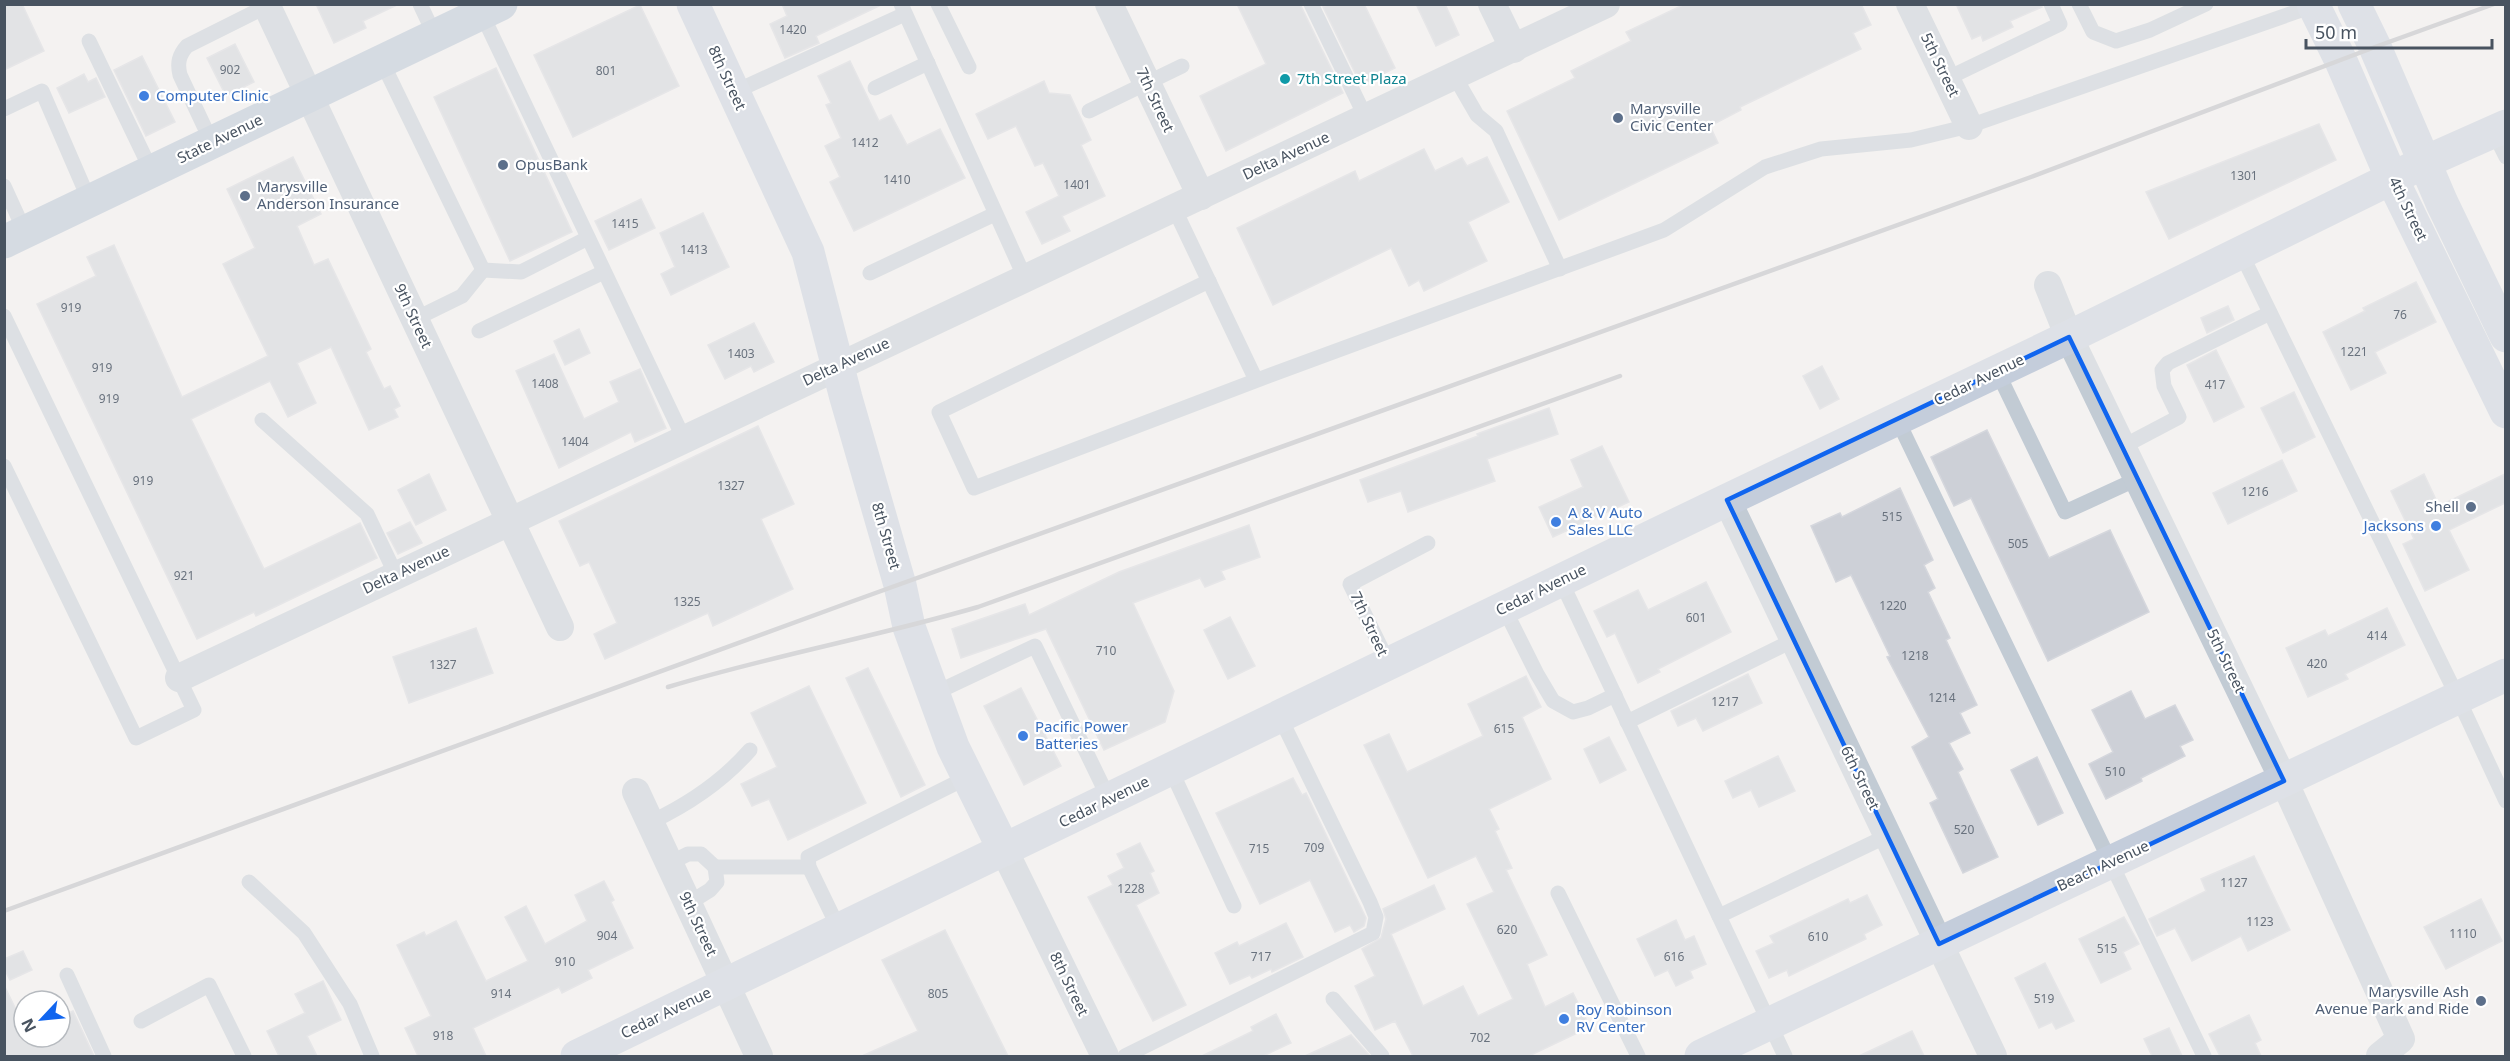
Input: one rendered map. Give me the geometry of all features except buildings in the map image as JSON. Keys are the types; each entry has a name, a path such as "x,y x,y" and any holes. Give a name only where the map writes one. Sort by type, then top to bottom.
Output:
{"main road":[{"name":"State Avenue","path":"15,237 382,62 487,8"}],"street":[{"name":"8th Street","path":"693,4 808,252 900,585 909,627 953,747 1105,1056"},
{"name":"7th Street","path":"1109,4 1201,196"},
{"path":"1492,4 1514,50"},
{"name":"Delta Avenue","path":"179,678 1025,278 1514,50 1606,4"},
{"name":"5th Street","path":"1910,4 1969,126"},
{"path":"2354,4 2425,162 2497,297 2505,336"},
{"name":"9th Street","path":"267,5 560,627"},
{"name":"4th Street","path":"2313,5 2341,61 2392,179 2505,412"},
{"name":"Cedar Avenue","path":"577,1056 2069,337 2425,162 2501,138"},
{"name":"5th Street","path":"2048,285 2069,337 2284,781 2390,1048"},
{"name":"6th Street","path":"1727,500 1993,1056"},
{"name":"Beach Avenue","path":"1701,1056 2505,675"},
{"name":"9th Street","path":"636,792 759,1056"}],"lane":[{"path":"420,4 435,36"},
{"path":"938,4 969,66"},
{"path":"1311,4 1366,118"},
{"path":"1946,79 2060,24 2051,4"},
{"path":"2079,4 2093,32 2116,41 2150,30 2206,4"},
{"path":"212,143 180,75 178,67 182,52 187,46 267,5"},
{"path":"1209,281 939,412 974,488 1256,380 1664,230 1765,167 1821,148 1911,140 1969,126 2313,5"},
{"path":"487,8 502,57 504,78 538,152 563,185 684,439"},
{"path":"734,92 903,9 1025,278"},
{"path":"89,41 152,172"},
{"path":"382,62 483,270"},
{"path":"875,88 928,63"},
{"path":"1089,111 1182,66"},
{"path":"1455,77 1478,115 1496,131 1560,269"},
{"path":"4,109 42,91 90,202"},
{"path":"4,186 15,237"},
{"path":"1174,208 1256,380"},
{"path":"870,273 995,214"},
{"path":"483,270 521,272 588,238"},
{"path":"2241,253 2458,698 2505,801"},
{"path":"415,319 462,296 483,270"},
{"path":"479,331 604,272"},
{"path":"2122,447 2179,417 2162,379 2162,370 2168,363 2270,313"},
{"path":"4,316 194,710 136,738 4,466"},
{"path":"1998,371 2065,512 2137,479"},
{"path":"1897,419 2204,1056"},
{"path":"262,420 367,514 396,575"},
{"name":"7th Street","path":"1389,664 1350,584 1428,543"},
{"path":"1561,581 1785,1056"},
{"path":"1504,608 1553,701 1573,712 1588,708 1615,695"},
{"path":"1627,722 1794,640"},
{"path":"933,694 1035,646 1109,799"},
{"path":"1125,1056 1373,933 1376,917 1370,902 1280,717"},
{"path":"651,822 705,793 736,766 750,750"},
{"path":"1171,770 1234,906"},
{"path":"839,929 809,867 808,857 968,777"},
{"path":"1719,916 1887,836"},
{"path":"670,863 688,854 701,854 715,867 717,882 710,890 689,903"},
{"path":"715,867 809,867"},
{"path":"249,882 304,933 350,1004 372,1056"},
{"path":"1558,893 1638,1056"},
{"path":"67,975 104,1056"},
{"path":"141,1021 209,985 244,1056"},
{"path":"1333,999 1382,1056"}],"highlighted area":[{"path":"2069,337 2284,781 1939,944 1727,500"}],"railway":[{"path":"4,911 845,604 2031,177 2494,4"},
{"path":"668,687 978,607 1620,376"}],"place":[{"name":"7th Street Plaza","path":"1285,79"},
{"name":"Computer Clinic","path":"144,96"},
{"name":"Marysville Civic Center","path":"1618,118"},
{"name":"OpusBank","path":"503,165"},
{"name":"Marysville Anderson Insurance","path":"245,196"},
{"name":"Shell","path":"2471,507"},
{"name":"A & V Auto Sales LLC","path":"1556,522"},
{"name":"Jacksons","path":"2436,526"},
{"name":"Pacific Power Batteries","path":"1023,736"},
{"name":"Marysville Ash Avenue Park and Ride","path":"2481,1001"},
{"name":"Roy Robinson RV Center","path":"1564,1019"}]}
